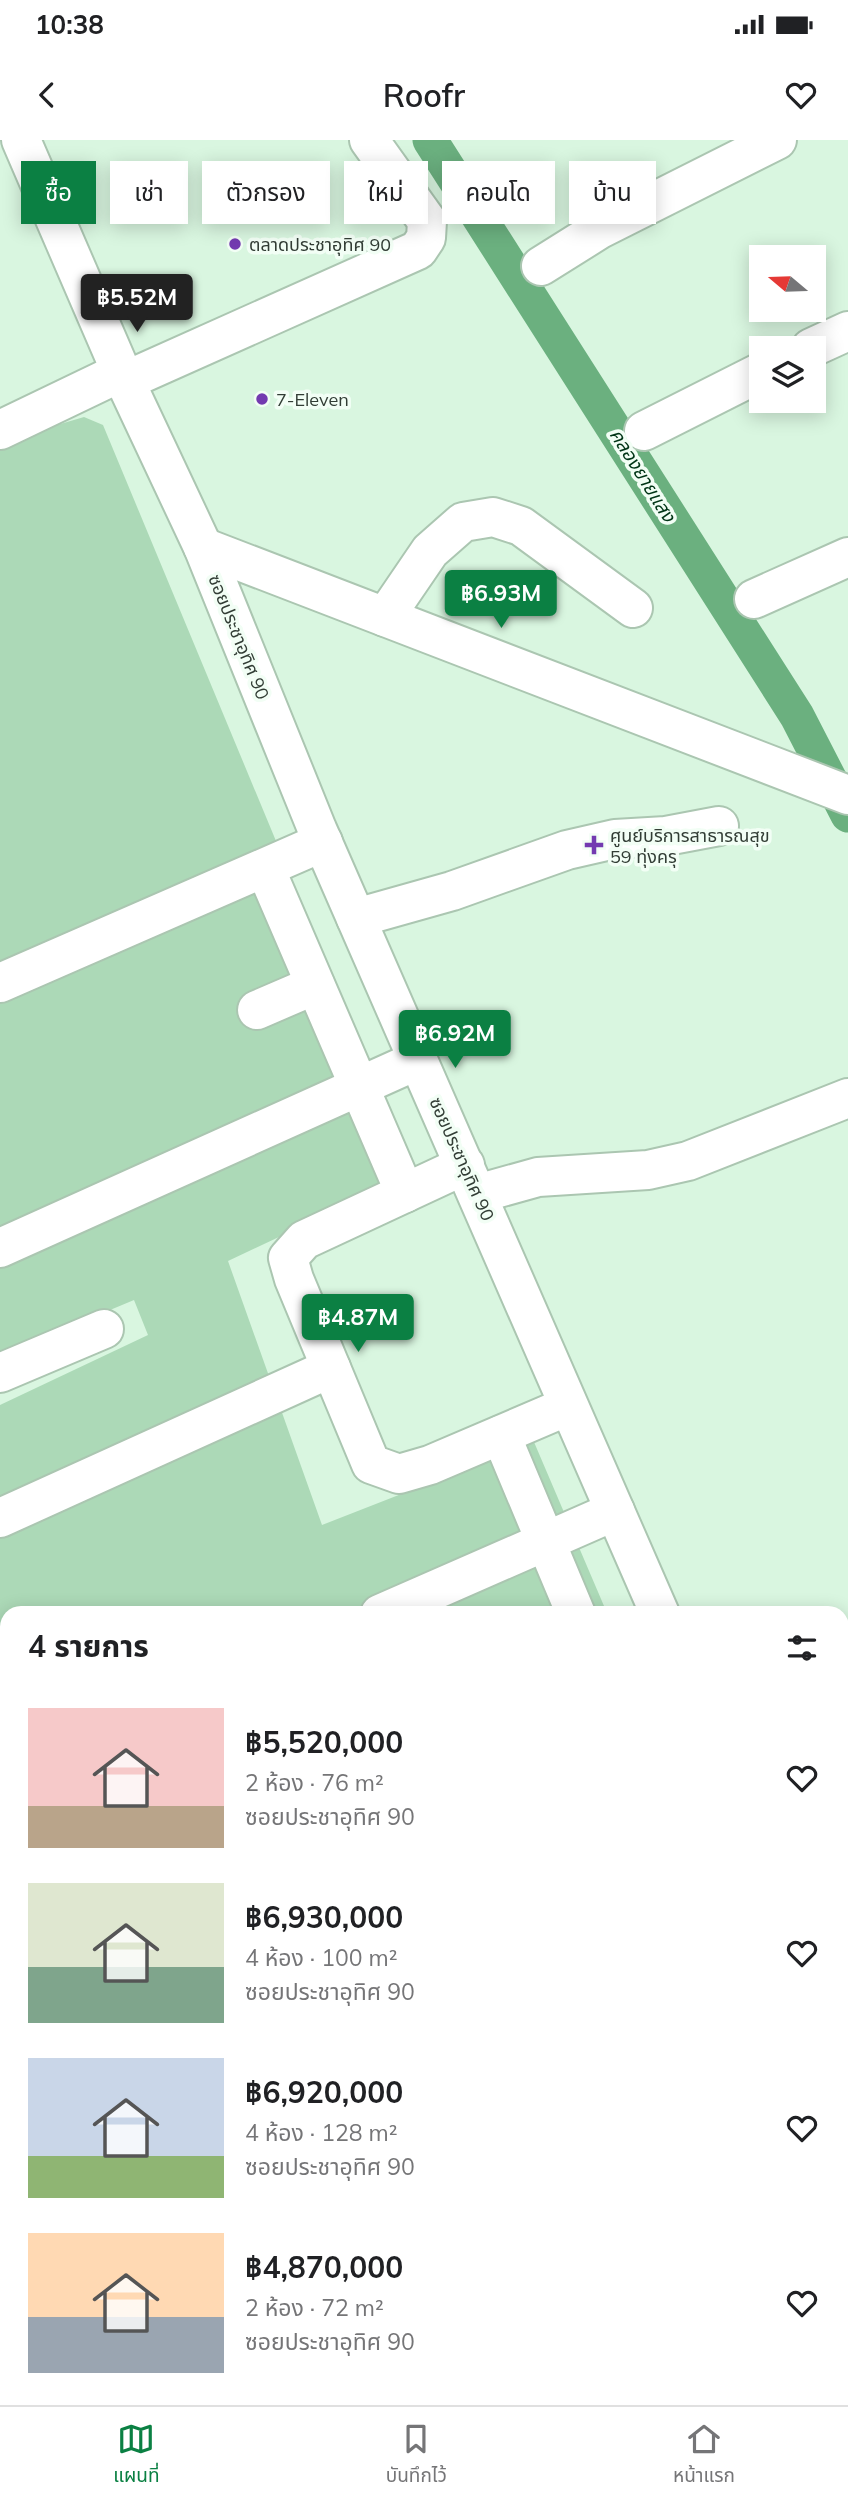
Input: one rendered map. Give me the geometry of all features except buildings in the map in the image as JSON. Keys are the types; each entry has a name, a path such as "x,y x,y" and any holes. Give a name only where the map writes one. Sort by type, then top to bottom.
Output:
{"street":[{"path":"0,430 418,250 426,238 427,221 369,140"},
{"path":"541,266 600,229 777,140"},
{"name":"ซอยประชาอุทิศ 90","path":"24,141 123,377 203,547 323,842 657,1606"},
{"path":"826,341 848,331"},
{"path":"644,431 749,378"},
{"path":"385,617 430,551 463,522 493,517 520,526 633,608"},
{"name":"ซอยประชาอุทิศ 90","path":"203,547 848,795"},
{"path":"754,599 848,557"},
{"path":"356,918 452,891 567,850 615,839 666,836 719,826"},
{"path":"0,983 323,842"},
{"path":"265,868 405,1193"},
{"path":"257,1010 315,985"},
{"path":"0,1248 418,1060"},
{"path":"568,1406 399,1474 371,1464 293,1279 288,1258 304,1240 405,1193 471,1179 648,1170 688,1161 848,1098"},
{"path":"0,1373 104,1329"},
{"path":"0,1518 331,1368"},
{"path":"501,1435 573,1606"},
{"path":"398,1606 615,1511"}],"green space":[{"path":"84,417 103,425 276,841 251,851 383,1188 228,1261 322,1525 534,1442 604,1606 0,1606 0,1405 148,1335 134,1300 0,1356 0,449 40,430"}],"waterway":[{"name":"คลองยายแสง","path":"430,140 797,716 848,815"}],"place":[{"name":"ตลาดประชาอุทิศ 90","path":"235,244"},
{"name":"7-Eleven","path":"262,399"},
{"name":"ศูนย์บริการสาธารณสุข 59 ทุ่งครุ","path":"594,845"}]}
